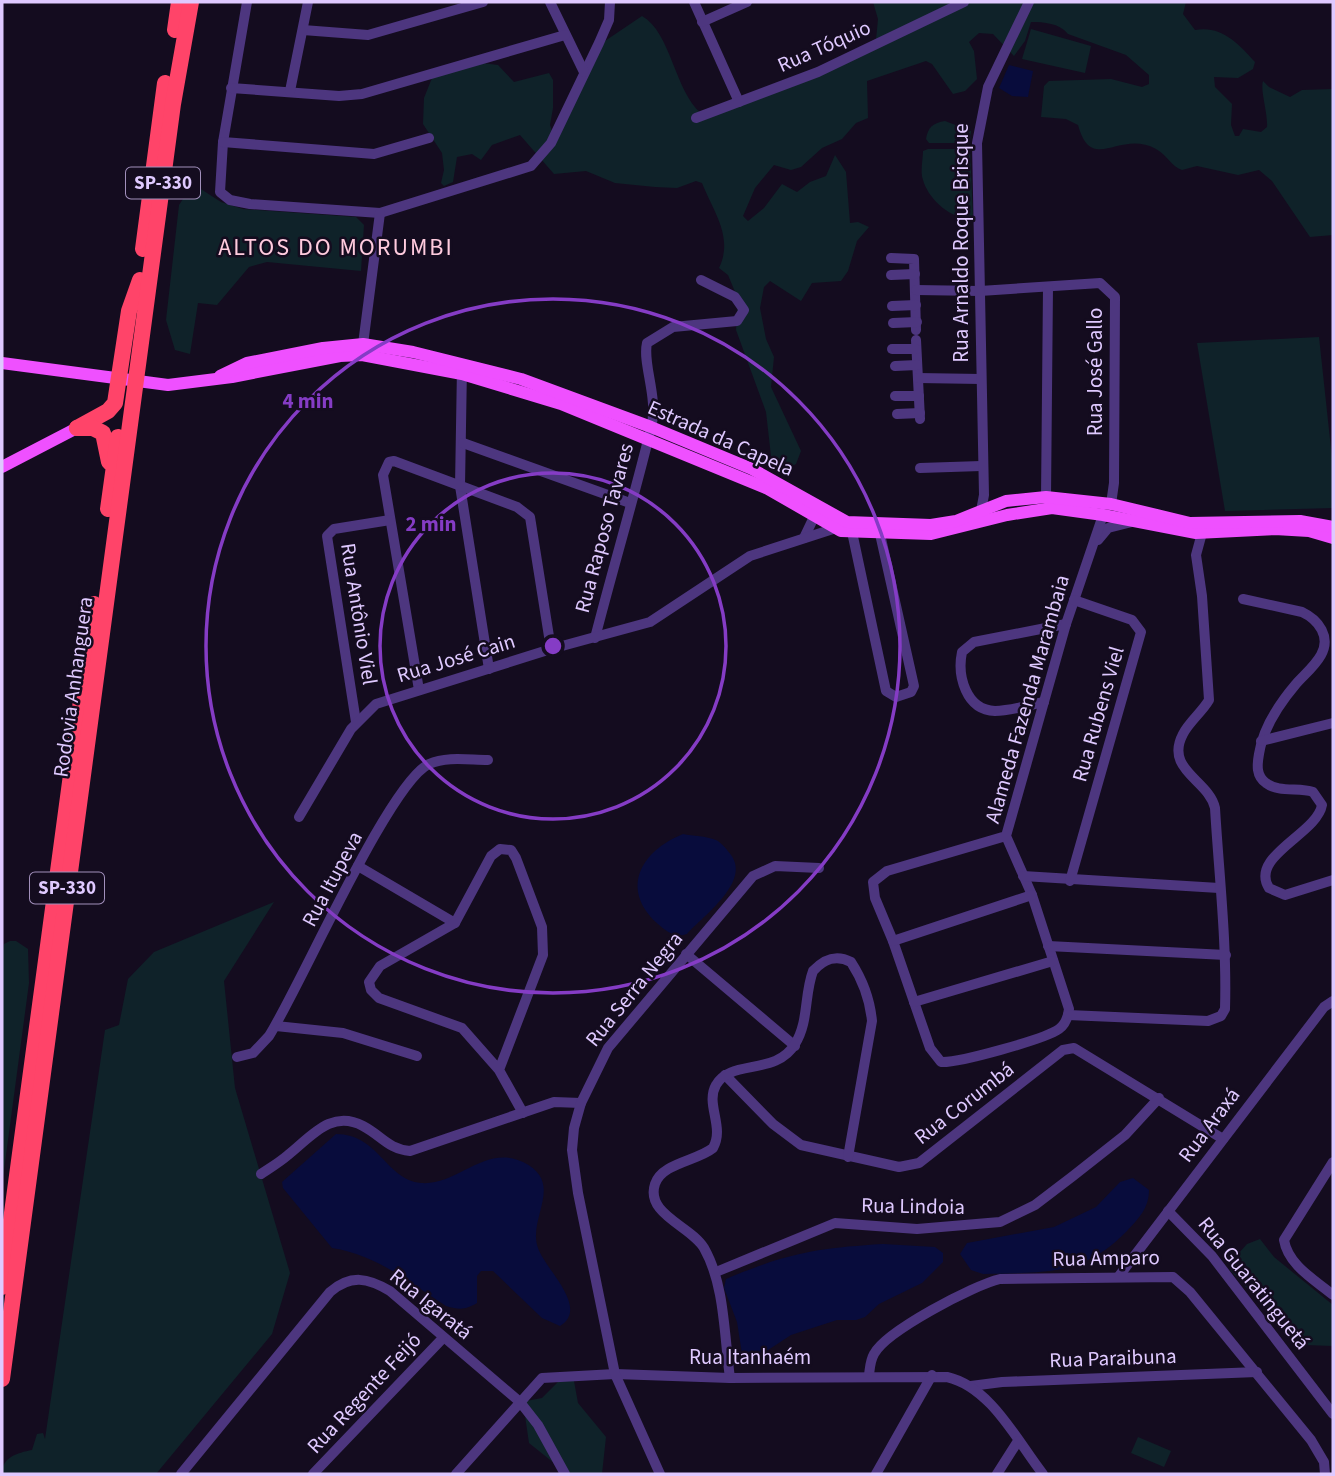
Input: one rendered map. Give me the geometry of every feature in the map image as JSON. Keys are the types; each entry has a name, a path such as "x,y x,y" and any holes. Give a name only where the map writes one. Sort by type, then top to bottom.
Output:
{"highway":[{"name":"Rodovia Anhanguera","path":"129,365 149,191 179,2"},
{"name":"Rodovia Anhanguera","path":"2,1287 124,396 191,2"},
{"name":"Rodovia Anhanguera","path":"2,1379 124,396"},
{"path":"77,428 111,408 124,396"},
{"path":"77,428 97,429 105,436 110,500"}],"main road":[{"name":"Estrada da Capela","path":"2,363 167,385 363,349 462,370 521,379 651,428 752,469 813,526 847,522 920,525 980,517"},
{"name":"Estrada da Capela","path":"462,370 561,404 768,489 813,526 880,534 931,534 1046,497 1190,523 1300,521 1333,527"},
{"path":"6,464 77,428"},
{"name":"Estrada da Capela","path":"995,512 1052,508 1107,509 1133,522 1202,533 1275,529 1309,531 1333,538"}],"street":[{"path":"247,2 223,142 218,188 224,196 234,201 380,213 531,166 551,143 608,20 610,2"},
{"path":"290,91 308,2"},
{"path":"303,30 368,35 483,2"},
{"path":"550,2 584,72"},
{"path":"694,2 739,102"},
{"path":"702,22 747,2"},
{"name":"Rua Tóquio","path":"696,118 818,72 964,2"},
{"name":"Rua Arnaldo Roque Brisque","path":"980,517 984,495 981,466 977,165 979,118 988,87 1029,2"},
{"path":"232,88 339,96 362,94 565,35"},
{"path":"223,142 374,154 429,138"},
{"path":"363,349 380,213"},
{"path":"891,258 914,259 916,289 920,416 897,414"},
{"path":"891,275 915,274"},
{"name":"Rua Raposo Tavares","path":"595,638 651,428 653,384 647,343 673,327 730,323 742,316 743,305 735,297 701,281"},
{"name":"Rua José Gallo","path":"916,289 980,291 1100,283 1115,297 1114,483 1107,509"},
{"path":"1046,497 1048,287"},
{"path":"892,306 916,305"},
{"path":"893,323 916,335"},
{"path":"892,349 916,335"},
{"path":"895,366 917,365"},
{"path":"462,370 463,443 460,486 489,669"},
{"path":"918,378 981,379"},
{"path":"895,396 919,396"},
{"path":"463,443 630,503"},
{"path":"419,690 383,475 389,462 394,461 516,507 530,517 551,649"},
{"path":"920,468 981,466"},
{"path":"984,495 995,512"},
{"name":"Alameda Fazenda Marambaia","path":"1069,1012 1032,895 1006,836 1066,624 1107,509"},
{"name":"Rua Antônio Viel","path":"356,722 327,536 334,529 390,520"},
{"name":"Alameda Fazenda Marambaia","path":"1088,557 1104,531 1133,522"},
{"name":"Rua José Cain","path":"299,817 356,722 376,704 551,649 650,622 751,556 813,526 833,529"},
{"path":"852,532 886,691 895,697 911,692 914,686 880,534"},
{"path":"1006,836 879,875 872,888 930,1048 941,1062 959,1061 1058,1030 1069,1012 1215,1021 1225,1009 1226,955 1214,801 1184,770 1178,753 1184,733 1209,699 1201,579 1196,555 1202,533"},
{"path":"1243,599 1310,616 1322,629 1324,638 1321,655 1275,713 1261,741 1258,764 1259,774 1265,783 1273,787 1313,792 1322,805 1318,816 1267,865 1266,883 1273,892 1285,895 1333,880"},
{"name":"Rua Rubens Viel","path":"1070,881 1141,632 1132,620 1074,600"},
{"path":"1044,702 996,711 975,703 965,691 962,652 974,642 1066,624"},
{"path":"1261,741 1333,723"},
{"name":"Rua Itupeva","path":"237,1057 260,1048 276,1026 358,866 409,781 419,771 445,759 488,760"},
{"path":"499,1070 543,955 542,927 511,850 500,849 491,856 455,923 380,966 371,975 371,990 379,998 462,1028 499,1070 523,1113"},
{"path":"358,866 455,923"},
{"name":"Rua Serra Negra","path":"660,1474 615,1374 573,1160 574,1128 581,1103 608,1048 753,876 775,866 819,868"},
{"path":"1023,876 1070,881 1219,888"},
{"path":"893,941 1032,895"},
{"path":"1048,946 1226,955"},
{"path":"685,954 795,1046"},
{"path":"730,1378 716,1272 702,1245 660,1210 653,1195 657,1179 663,1173 713,1148 719,1132 712,1095 714,1087 725,1075 781,1060 795,1046 804,1026 813,971 827,959 844,958 851,962 867,998 872,1021 848,1157"},
{"path":"914,1002 1053,961"},
{"path":"1329,1004 1333,1017"},
{"name":"Rua Araxá","path":"1119,1276 1329,1004"},
{"path":"276,1026 343,1032 417,1056"},
{"name":"Rua Corumbá","path":"725,1075 790,1139 801,1145 899,1167 919,1163 1067,1049 1078,1049 1223,1139"},
{"name":"Rua Lindoia","path":"716,1272 835,1223 917,1229 1000,1222 1035,1205 1073,1176 1125,1135 1159,1098"},
{"path":"261,1174 289,1154 314,1130 339,1121 364,1127 396,1150 410,1151 554,1102 581,1103"},
{"path":"1333,1162 1284,1240 1286,1250 1298,1266 1333,1295"},
{"name":"Rua Guaratinguetá","path":"1168,1210 1212,1256 1333,1414"},
{"name":"Rua Amparo","path":"869,1376 870,1361 878,1348 914,1321 985,1283 1000,1279 1173,1277 1181,1282 1319,1451 1325,1474"},
{"name":"Rua Igaratá","path":"181,1474 341,1283 353,1279 379,1284 520,1402 538,1425 565,1474"},
{"name":"Rua Regente Feijó","path":"313,1474 443,1338"},
{"name":"Rua Paraibuna","path":"971,1385 1002,1381 1256,1372"},
{"name":"Rua Itanhaém","path":"456,1474 547,1376 615,1374 730,1378 932,1375 961,1380 971,1385"},
{"path":"876,1474 932,1375"},
{"path":"971,1385 1042,1474"},
{"path":"997,1474 1018,1441"}],"shaded area":[{"path":"873,2 1186,2 1183,14 1195,30 1221,33 1235,42 1255,62 1253,69 1238,78 1214,77 1215,87 1232,104 1231,125 1235,136 1239,136 1243,129 1261,132 1267,127 1263,81 1269,87 1290,97 1302,90 1333,89 1333,235 1310,237 1272,181 1259,170 1238,175 1197,166 1182,170 1160,151 1143,144 1099,149 1091,147 1084,140 1078,125 1066,119 1041,117 1044,86 1049,81 1111,79 1142,87 1149,84 1149,75 1126,55 1046,23 1031,22 1025,41 1014,56 993,34 979,33 969,42 974,51 977,79 965,91 953,94 932,64 926,61 867,81 868,118 856,123 842,139 822,148 801,167 791,170 774,165 755,188 743,216 748,221 764,208 782,184 797,192 810,182 826,176 835,155 846,172 850,223 858,222 869,227 857,241 848,271 841,281 812,283 801,301 770,281 764,287 760,308 766,339 774,357 771,387 801,451 796,464 784,470 776,466 771,456 766,412 736,330 738,299 728,275 719,268 723,257 723,235 702,183 696,181 677,188 655,187 615,183 586,171 554,174 520,135 492,145 481,160 472,154 457,157 453,182 444,186 441,183 444,170 442,153 423,124 424,98 432,78 482,63 498,65 514,82 549,73 553,80 550,125 552,131 602,43 642,16 660,35 685,91 701,113 832,67 876,40 878,19"},
{"path":"1031,29 1091,46 1085,73 1022,59"},
{"path":"1009,65 1033,71 1028,97 1012,96 999,88"},
{"path":"945,121 971,131 970,143 929,143 926,139 928,131 934,124"},
{"path":"970,149 973,217 957,216 942,208 930,194 922,173 923,151"},
{"path":"193,184 221,202 243,209 356,217 364,225 361,271 267,262 249,267 217,305 198,303 190,354 175,350 166,320 179,205"},
{"path":"1319,337 1333,467 1333,508 1225,511 1197,343"},
{"path":"683,834 718,841 736,865 735,876 722,898 687,934 679,935 665,930 646,911 638,885 640,872 646,861 668,841"},
{"path":"274,902 224,981 235,1088 290,1273 272,1334 156,1474 2,1474 8,1460 16,1454 32,1450 37,1434 43,1433 45,1439 105,1030 119,1025 128,979 154,952"},
{"path":"16,941 28,949 29,983 2,1185 2,956 4,944"},
{"path":"336,1134 363,1141 399,1174 421,1183 447,1178 496,1158 523,1162 536,1170 544,1191 537,1225 538,1248 568,1299 568,1318 560,1326 542,1318 493,1271 481,1271 477,1276 477,1303 466,1308 455,1308 446,1306 378,1263 332,1248 283,1188 282,1182"},
{"path":"1133,1178 1149,1190 1147,1202 1136,1222 1094,1257 1078,1264 1044,1272 983,1274 971,1270 960,1254 967,1243 1054,1227 1096,1207 1120,1182"},
{"path":"1260,1239 1274,1257 1333,1305 1333,1346 1305,1345 1294,1339 1230,1270 1229,1264 1247,1244"},
{"path":"883,1244 935,1247 943,1253 943,1262 922,1283 879,1304 865,1317 837,1320 791,1335 753,1360 743,1360 737,1322 724,1288 726,1279 803,1253"},
{"path":"561,1379 574,1381 578,1403 606,1437 602,1474 563,1474 529,1443 524,1409 526,1401 542,1398"},
{"path":"1138,1437 1171,1451 1164,1467 1131,1453"}],"district":[{"name":"ALTOS DO MORUMBI","path":"336,247"}]}
